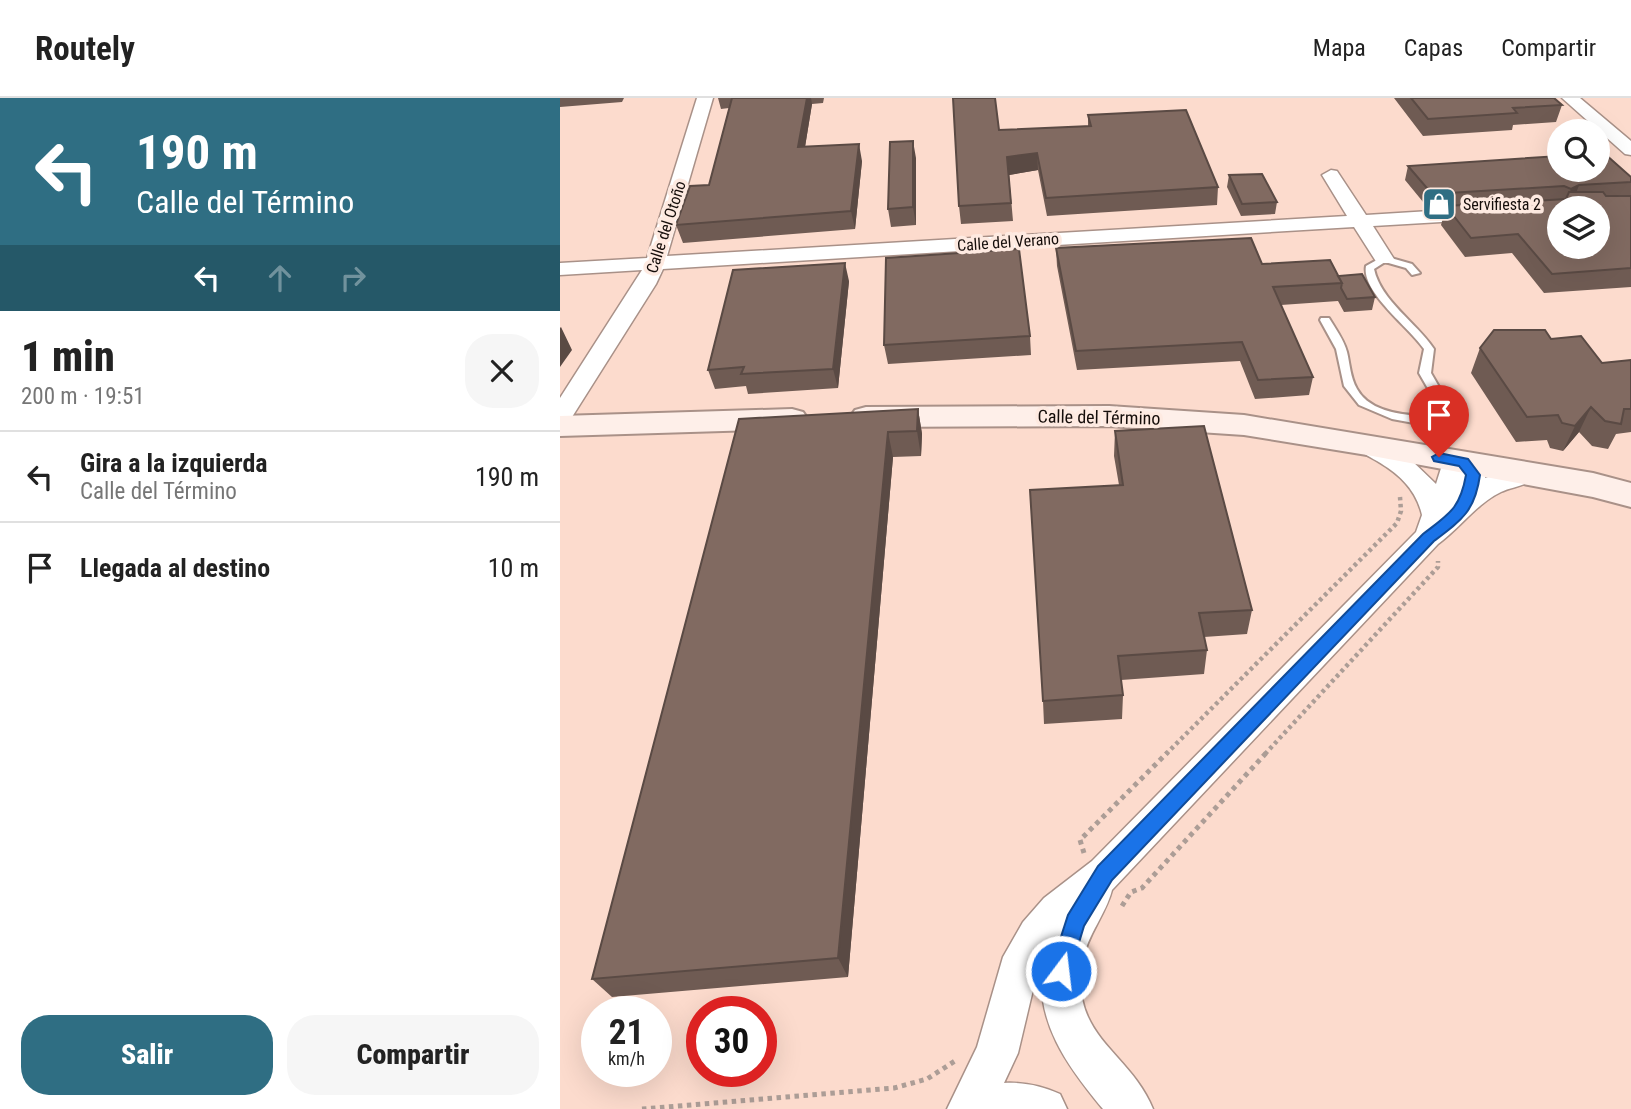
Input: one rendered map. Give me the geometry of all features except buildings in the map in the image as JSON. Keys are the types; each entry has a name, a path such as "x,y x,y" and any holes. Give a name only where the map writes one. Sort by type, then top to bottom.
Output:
{"street":[{"name":"Calle del Otoño","path":"560,417 646,284 655,264 705,98"},
{"path":"1570,98 1631,150"},
{"path":"1331,175 1384,259"},
{"name":"Calle del Verano","path":"560,269 1547,210"},
{"name":"Calle del Término","path":"560,426 829,418 1110,415 1244,425 1367,444 1631,495"},
{"path":"1367,444 1393,458 1434,499 1437,535"},
{"path":"1437,535 1448,495 1451,471 1464,462 1473,475 1469,499"},
{"path":"969,1109 997,1053 1017,971 1037,936 1095,866 1437,535 1469,499 1491,486 1527,473"},
{"path":"1095,866 1063,955 1058,988 1067,1027 1098,1071 1131,1109"},
{"path":"986,1109 1000,1105 1034,1105 1045,1109"}],"lane":[{"path":"1325,320 1340,347 1355,395 1373,408 1397,416 1434,420 1443,413 1440,399 1425,373 1429,349 1419,334 1388,303 1369,268 1384,259 1409,266 1415,273"}],"path":[{"path":"1095,866 1080,840 1396,523 1401,511 1397,489"},
{"path":"1116,914 1131,892 1142,888 1438,567 1437,535"},
{"path":"642,1109 894,1088 942,1073 957,1060"}],"shaded area":[{"path":"560,98 1631,98 1631,1109 560,1109"}],"place":[{"name":"Servifiesta 2","path":"1439,204"}],"route":[{"path":"1061,971 1063,955 1075,922 1105,873 1428,537 1450,522 1469,499 1473,475 1464,462 1439,457"}]}
